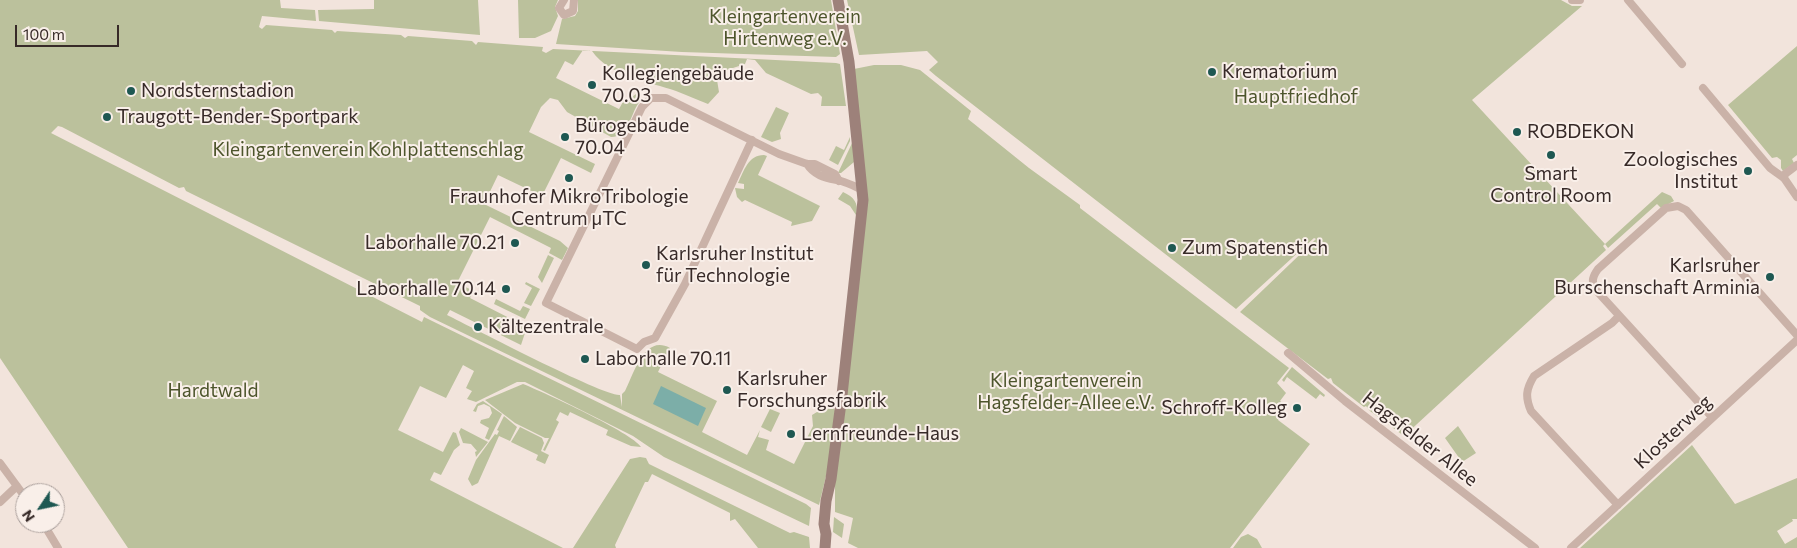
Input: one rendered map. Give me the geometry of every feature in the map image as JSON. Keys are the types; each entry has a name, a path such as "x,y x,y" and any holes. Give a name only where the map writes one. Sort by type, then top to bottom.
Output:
{"street":[{"path":"564,0 559,8 564,15 573,11 574,0"},
{"path":"825,548 825,511 832,479 862,219 863,190 849,62 838,0"},
{"path":"1628,0 1682,64"},
{"path":"1703,88 1770,168 1784,178 1797,197"},
{"path":"752,140 685,284 655,338 644,342 637,349 546,303 642,107 651,98 666,98 752,140 807,164 814,164 835,174 839,180 863,190"},
{"path":"1784,178 1785,174 1797,165"},
{"path":"1712,417 1595,289 1593,284 1594,274 1666,208 1678,206 1686,210 1797,335"},
{"path":"1618,505 1531,411 1526,395 1527,387 1534,376 1620,316"},
{"name":"Klosterweg","path":"1571,548 1797,340"},
{"name":"Hagsfelder Allee","path":"1288,354 1345,402 1535,548"},
{"path":"0,463 15,483"},
{"path":"0,502 15,488"},
{"path":"49,533 58,548"}],"green space":[{"path":"0,0 280,0 281,8 315,10 316,21 262,16 259,27 262,29 266,25 332,30 335,33 337,31 401,35 405,38 408,36 472,41 476,45 478,42 543,47 542,51 546,53 553,49 583,50 573,65 565,61 556,78 619,109 624,100 628,100 636,94 641,100 626,128 617,136 611,137 567,112 558,100 550,98 541,107 529,132 595,164 591,173 561,158 542,196 498,175 484,204 560,241 568,248 562,260 549,253 551,248 490,217 457,283 474,291 470,298 527,327 521,345 450,310 447,315 565,374 609,393 620,395 622,407 622,394 641,358 653,346 661,345 670,348 658,372 717,401 702,432 747,455 760,430 758,437 769,440 766,450 794,464 813,426 812,415 822,409 834,408 829,464 819,505 430,317 420,310 420,306 186,191 184,187 179,188 62,127 58,126 51,133 422,322 424,317 806,504 811,508 809,526 664,457 633,436 525,382 517,382 476,402 467,399 472,391 466,388 474,371 463,365 446,398 420,386 398,430 443,452 453,432 456,433 460,445 454,450 441,475 434,472 430,480 563,548 128,548 0,358"},
{"path":"374,0 478,0 480,35 319,21 318,10 374,9"},
{"path":"518,0 558,0 555,7 558,16 551,31 535,38 519,38"},
{"name":"Kleingartenverein Hirtenweg e.V.","path":"578,0 831,0 840,54 836,57 682,52 556,44 562,19 575,16 578,11"},
{"name":"Hauptfriedhof","path":"847,0 1561,0 1572,6 1582,6 1472,100 1605,244 1603,246 1606,250 1404,436 1333,383 1331,378 1328,379 1240,312 1316,239 1314,238 1236,309 936,76 929,70 938,62 927,51 859,55"},
{"path":"1797,46 1797,155 1792,159 1794,163 1783,171 1781,160 1777,157 1772,158 1728,105"},
{"path":"592,51 836,63 840,64 846,106 821,106 822,97 818,93 811,94 766,73 755,60 747,59 745,64 727,70 717,80 719,92 708,104 676,91 631,77 599,60"},
{"name":"Kleingartenverein Hagsfelder-Allee e.V.","path":"874,65 901,65 920,70 971,111 968,119 1029,168 1080,205 1080,208 1289,368 1277,383 1286,393 1280,401 1287,406 1278,420 1310,444 1230,548 858,548 848,543 853,518 835,512 835,475 867,200 854,69"},
{"path":"776,107 789,113 780,133 781,139 772,142 761,137"},
{"path":"850,137 850,141 838,165 829,160 836,146 844,150"},
{"path":"853,141 854,162 841,173 838,173"},
{"path":"767,156 758,175 820,206 812,221 791,226 792,222 745,200 742,202 737,197 735,188 744,189 744,184 738,183 747,165 754,158"},
{"path":"843,192 855,201 857,207 856,215 850,206 838,199"},
{"path":"1662,192 1671,196 1674,201 1661,208 1657,204 1608,248 1605,244"},
{"path":"548,255 554,258 542,283 538,277"},
{"path":"526,282 540,289 531,306 524,303 532,288 525,284"},
{"path":"496,299 520,311 523,306 530,309 525,319 494,304"},
{"path":"1292,367 1325,395 1324,397 1320,394 1316,399 1287,377 1284,382 1282,380"},
{"path":"523,384 622,432 641,447 631,446 606,435 608,430 570,412 568,416 560,412 556,420 559,422 545,451 543,450 549,438 545,438 515,423 485,400"},
{"path":"483,401 502,414 489,440 485,438 489,428 480,423 481,420 489,418 492,413 490,407 484,404 478,406 476,412 473,411 477,404"},
{"path":"770,409 780,413 771,432 761,427"},
{"path":"504,416 517,427 510,441 499,436 478,483 472,486 468,479 476,460 495,434 497,435 499,431 497,430"},
{"path":"1458,426 1476,453 1462,462 1445,438"},
{"path":"520,427 542,438 544,443 541,451 549,455 545,464 536,460 538,455 511,442"},
{"path":"461,428 488,442 476,457 475,452 477,451 471,444 463,443 459,432"},
{"path":"1692,445 1735,504 1797,478 1797,519 1792,519 1793,521 1777,531 1785,544 1797,537 1797,548 1580,548"},
{"path":"646,458 649,464 790,533 794,532 809,537 810,548 758,548 735,519 730,521 730,513 652,474 648,482 645,482 615,545 616,548 573,548 630,459"},
{"path":"834,517 844,524 842,538 833,532"},
{"path":"1248,534 1257,539 1262,548 1233,548 1241,537"}],"water":[{"path":"661,386 706,408 698,426 653,404"}],"place":[{"name":"Krematorium","path":"1212,72"},
{"name":"Kollegiengebäude 70.03","path":"592,85"},
{"name":"Nordsternstadion","path":"131,91"},
{"name":"Traugott-Bender-Sportpark","path":"107,117"},
{"name":"ROBDEKON","path":"1517,132"},
{"name":"Bürogebäude 70.04","path":"565,137"},
{"name":"Smart Control Room","path":"1551,155"},
{"name":"Zoologisches Institut","path":"1748,171"},
{"name":"Fraunhofer MikroTribologie Centrum µTC","path":"569,178"},
{"name":"Laborhalle 70.21","path":"515,243"},
{"name":"Zum Spatenstich","path":"1172,248"},
{"name":"Karlsruher Institut für Technologie","path":"646,265"},
{"name":"Karlsruher Burschenschaft Arminia","path":"1770,277"},
{"name":"Laborhalle 70.14","path":"506,289"},
{"name":"Kältezentrale","path":"478,327"},
{"name":"Laborhalle 70.11","path":"585,359"},
{"name":"Karlsruher Forschungsfabrik","path":"727,390"},
{"name":"Schroff-Kolleg","path":"1297,408"},
{"name":"Lernfreunde-Haus","path":"791,434"}],"park label":[{"name":"Kleingartenverein Kohlplattenschlag","path":"368,150"},
{"name":"Hardtwald","path":"213,391"}]}
